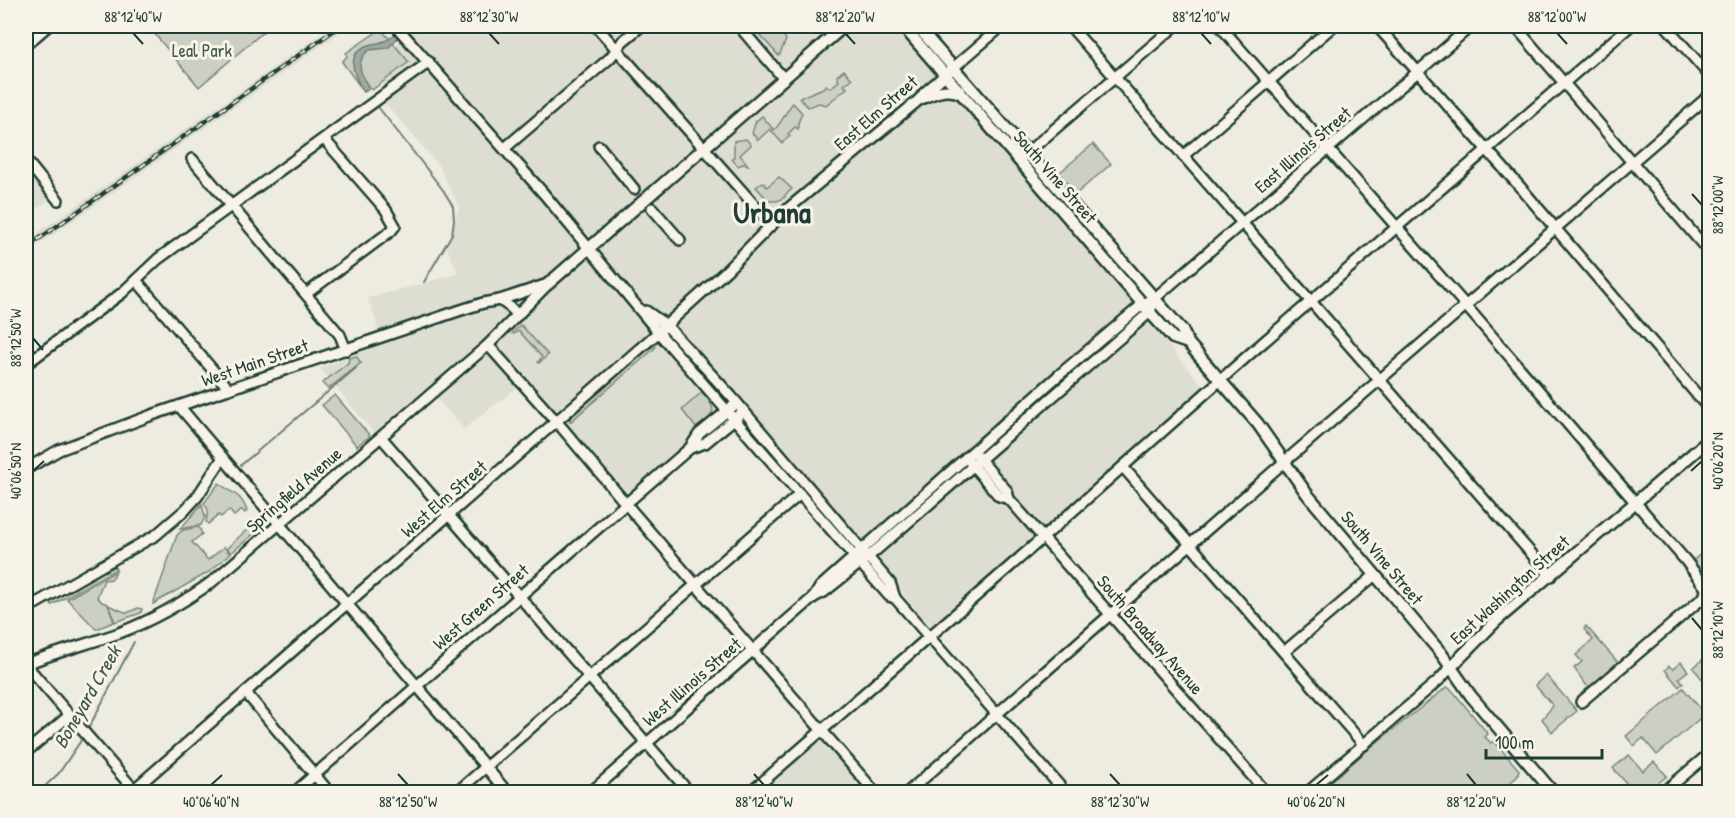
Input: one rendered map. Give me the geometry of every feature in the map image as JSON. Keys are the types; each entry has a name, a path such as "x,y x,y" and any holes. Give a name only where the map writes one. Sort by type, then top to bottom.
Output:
{"main road":[{"path":"26,44 47,26"},
{"name":"West Main Street","path":"548,284 844,26"},
{"name":"South Vine Street","path":"903,26 1173,338 1188,343"},
{"name":"South Vine Street","path":"917,26 1182,330 1188,343 1258,424 1307,494 1441,653 1481,708 1553,792"},
{"path":"920,99 940,91 951,90 960,93"},
{"path":"1054,202 1064,194"},
{"path":"1107,262 1117,254"},
{"name":"East Washington Street","path":"1451,667 1476,640 1710,439"}],"street":[{"path":"396,26 505,148 639,307 737,403 861,557 889,596 895,598 930,636 1065,792"},
{"path":"596,26 772,225"},
{"path":"505,148 610,58 623,41 641,26"},
{"path":"739,26 784,79"},
{"name":"East Elm Street","path":"772,225 784,212 920,99 944,75 1002,26"},
{"path":"1070,26 1551,576"},
{"path":"1018,160 1175,26"},
{"path":"1220,26 1466,306 1696,573 1706,588 1705,596 1581,702"},
{"path":"1183,156 1333,26"},
{"path":"1377,26 1710,410"},
{"name":"East Illinois Street","path":"977,463 1117,340 1155,298 1471,26"},
{"path":"1515,26 1710,253"},
{"path":"751,792 1043,538 1220,380 1630,26"},
{"path":"1666,26 1710,76"},
{"path":"26,364 122,293 158,259 429,62"},
{"path":"908,792 1710,95"},
{"path":"306,294 395,226 386,210 324,139"},
{"path":"599,147 634,189"},
{"path":"192,159 342,338 346,350"},
{"path":"26,160 58,200"},
{"path":"652,208 680,240"},
{"name":"West Elm Street","path":"134,792 662,329 726,271 772,225"},
{"path":"136,280 229,389"},
{"name":"West Main Street","path":"28,465 59,450 179,406 483,303 500,300 548,284"},
{"name":"Springfield Avenue","path":"26,664 54,652 120,633 168,611 213,581 488,345 548,284"},
{"path":"500,300 518,315"},
{"name":"East Illinois Street","path":"968,454 1111,333 1147,308"},
{"path":"662,329 800,494 861,557"},
{"path":"1111,333 1117,340"},
{"path":"488,345 875,792"},
{"name":"West Green Street","path":"295,792 690,448 699,434 737,403"},
{"path":"179,406 507,792"},
{"name":"West Green Street","path":"690,448 705,443 743,411"},
{"path":"381,437 689,792"},
{"name":"South Broadway Avenue","path":"968,454 977,463 999,496 1009,500 1266,792"},
{"name":"West Illinois Street","path":"861,557 968,454"},
{"path":"26,609 156,535 191,503 222,459"},
{"name":"West Illinois Street","path":"591,792 814,597 820,587 861,557 977,463"},
{"path":"1123,467 1364,745"},
{"path":"457,792 800,494"},
{"path":"1284,652 1375,575"},
{"path":"26,664 134,792"},
{"name":"East Washington Street","path":"1308,792 1439,680 1451,667"},
{"path":"246,693 329,792"},
{"path":"26,752 70,715"},
{"path":"1664,792 1710,753"}],"shaded area":[{"path":"333,26 349,26 26,252 26,241"},
{"path":"409,26 388,48 369,50 364,55 360,69 369,88 364,92 355,75 353,62 358,51 387,40"},
{"path":"412,26 895,26 1210,394 930,627 827,503 783,454 740,416 639,497 626,503 523,383 464,429 427,388 374,433 320,368 383,344 368,298 458,274 447,248 459,207 439,166 386,104 379,65"},
{"path":"26,171 46,195 47,201 26,218"},
{"path":"821,740 865,792 761,792"}],"green space":[{"name":"Leal Park","path":"148,26 270,26 199,87"},
{"path":"770,26 781,26 779,28 786,40 778,55 759,34 763,28 765,30"},
{"path":"381,29 409,62 372,90 369,88 364,92 342,62 347,56 346,53"},
{"path":"844,70 852,79 844,85 847,88 826,105 819,103 808,107 799,98 826,85 830,88 839,81 837,76"},
{"path":"793,103 802,113 798,129 795,127 782,143 770,129 758,140 752,133 756,121 762,116 774,130"},
{"path":"746,139 751,145 740,155 748,165 738,166 732,159 734,141"},
{"path":"1093,144 1111,164 1076,194 1059,173"},
{"path":"779,177 792,189 785,197 777,201 769,201 756,187 763,182 767,187"},
{"path":"521,325 548,355 539,363 542,357 519,331 512,333"},
{"path":"655,346 655,348 570,422 570,418"},
{"path":"356,356 361,363 328,389 322,383 348,363 349,358"},
{"path":"702,392 711,404 713,412 708,420 697,429 682,410"},
{"path":"335,395 370,436 357,446 322,405"},
{"path":"219,483 239,497 247,511 245,513 242,510 234,516 229,510 208,524 206,522 208,510 204,503"},
{"path":"202,504 205,517 201,525 180,529"},
{"path":"253,521 263,526 231,553 227,548 252,525 250,522"},
{"path":"199,527 202,534 192,542 208,560 224,547 230,554 209,572 153,604 177,535 183,530"},
{"path":"1709,547 1709,595 1689,564"},
{"path":"113,565 116,569 52,605 49,602"},
{"path":"116,571 112,579 104,580 97,597 108,604 114,622 96,629 67,599"},
{"path":"108,605 127,613 138,608 142,609 141,613 115,622"},
{"path":"1586,626 1622,667 1597,689 1586,685 1574,668 1582,662 1576,655 1593,640 1584,629"},
{"path":"1709,654 1709,687 1693,668"},
{"path":"1681,662 1688,671 1679,678 1683,683 1679,687 1665,670 1669,666 1673,669"},
{"path":"1546,675 1577,711 1552,732 1542,719 1553,706 1535,685"},
{"path":"1447,687 1488,734 1485,737 1491,743 1494,741 1519,770 1517,777 1498,792 1319,792 1376,743"},
{"path":"1683,688 1705,714 1657,755 1643,738 1634,746 1626,736"},
{"path":"1629,755 1643,771 1654,762 1667,776 1647,792 1617,792 1627,784 1613,768"}],"waterway":[{"name":"Boneyard Creek","path":"379,108 453,206 452,234 424,282"},
{"name":"Boneyard Creek","path":"241,465 356,368"},
{"name":"Boneyard Creek","path":"87,731 134,642"},
{"name":"Boneyard Creek","path":"39,792 59,773 84,736"}],"railway":[{"path":"26,248 340,26"}],"district":[{"name":"Urbana","path":"772,213"}]}
